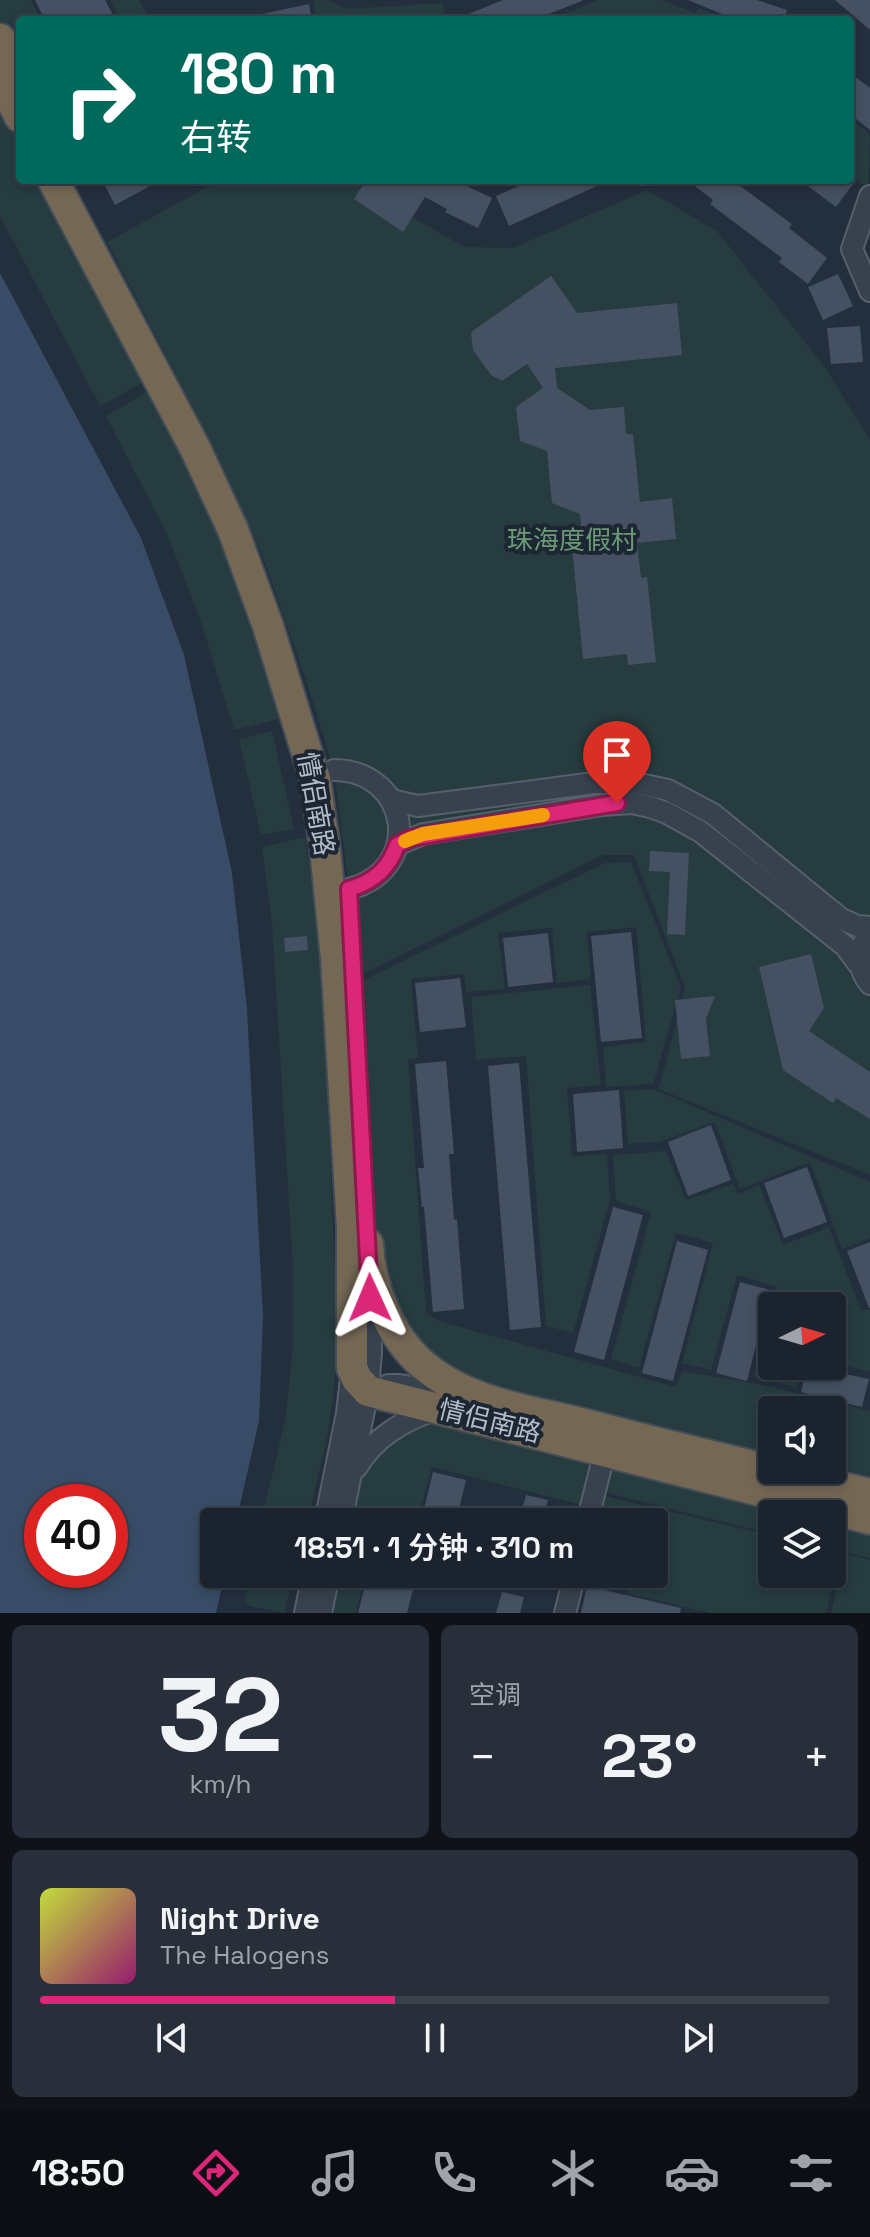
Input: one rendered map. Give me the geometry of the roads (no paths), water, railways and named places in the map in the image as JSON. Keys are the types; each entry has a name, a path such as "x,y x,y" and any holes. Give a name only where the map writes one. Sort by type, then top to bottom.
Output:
{"highway":[{"path":"0,39 16,69"},
{"path":"0,79 16,109"},
{"name":"情侣南路","path":"55,184 195,448 233,530 268,626 315,779 336,959 352,1227 356,1388 870,1519"},
{"name":"情侣南路","path":"76,184 213,447 263,557 334,770 349,889 370,1270 393,1326 409,1351 437,1375 489,1402 870,1494"}],"street":[{"path":"870,196 852,249 870,291"},
{"path":"334,770 367,776 385,791 398,822 393,856 370,881 349,889"},
{"path":"391,800 418,806 605,782 635,783 668,790 713,814 840,918 870,930 861,947 865,975"},
{"path":"397,845 423,834 602,805 632,803 650,807 683,821 717,844 845,946 865,975"},
{"path":"328,1508 356,1388 371,1352 370,1270"},
{"path":"356,1388 400,1385 489,1402"},
{"path":"344,1508 351,1475 356,1388"},
{"path":"351,1475 366,1451 392,1429 438,1408"},
{"path":"591,1508 605,1451"},
{"path":"305,1613 310,1588"},
{"path":"321,1613 326,1588"},
{"path":"565,1613 571,1588"}],"water":[{"path":"0,273 141,538 184,655 232,873 247,1009 263,1317 259,1421 239,1508 200,1508 200,1588 222,1588 216,1613 0,1613"}],"park label":[{"name":"珠海度假村","path":"572,540"}]}
